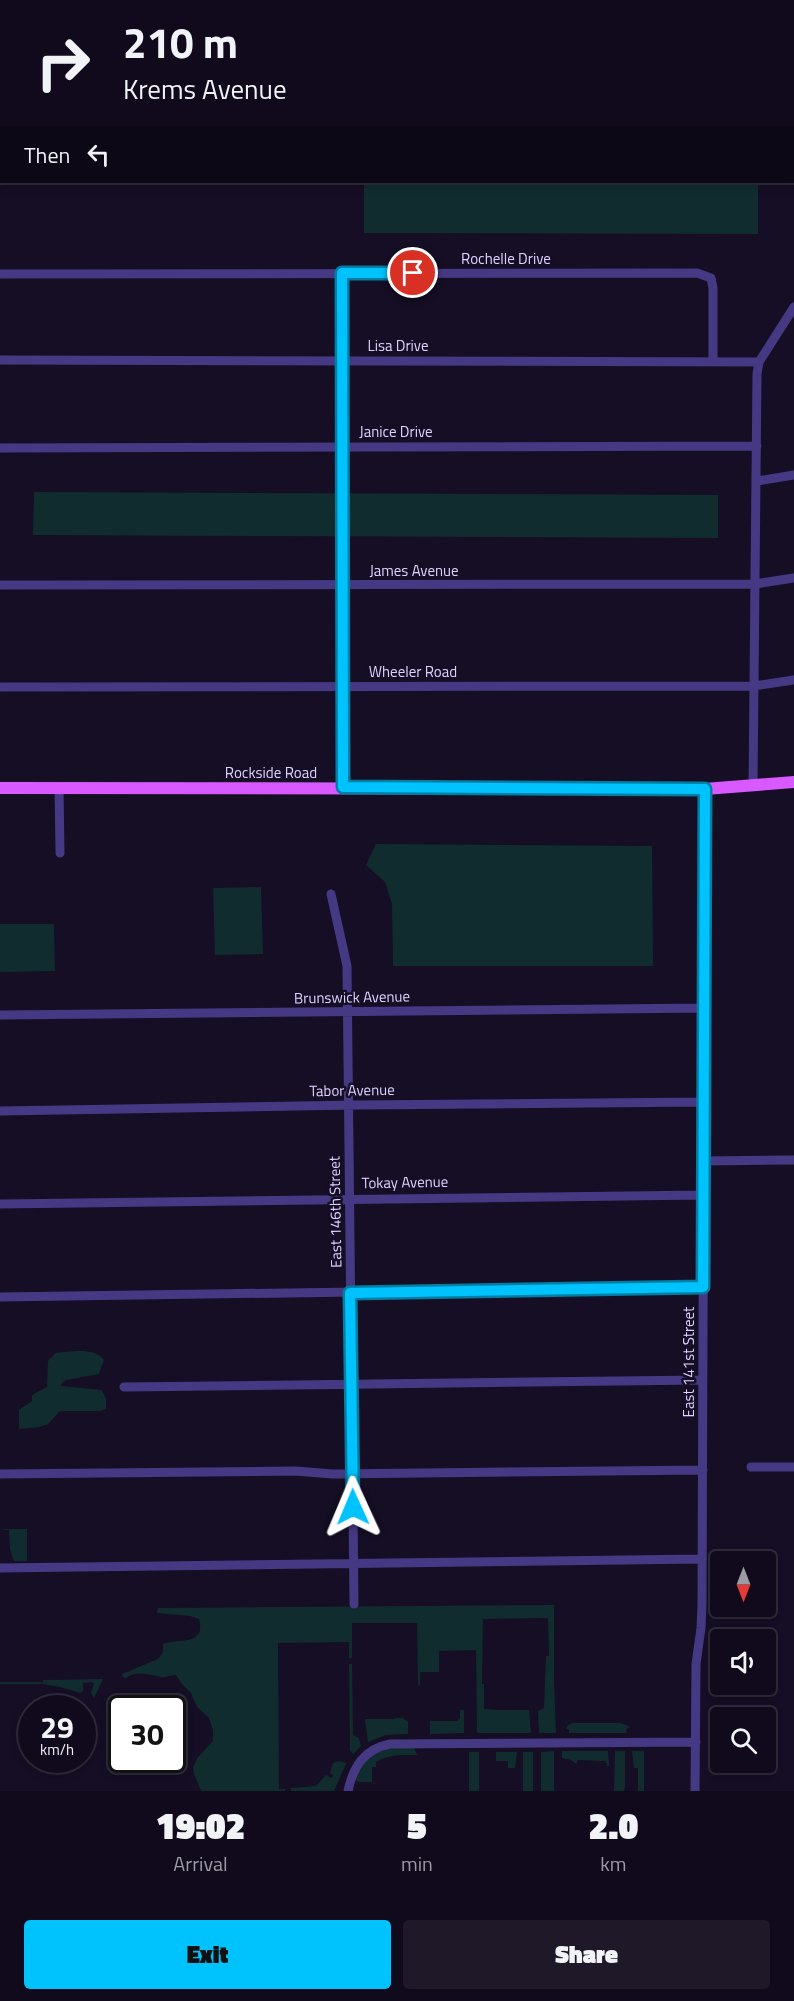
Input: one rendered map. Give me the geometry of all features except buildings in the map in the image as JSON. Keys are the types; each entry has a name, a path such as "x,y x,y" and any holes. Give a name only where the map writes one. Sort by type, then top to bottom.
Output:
{"main road":[{"name":"Rockside Road","path":"0,788 705,789 794,782"}],"street":[{"path":"342,273 343,787"},
{"name":"Rochelle Drive","path":"0,274 697,273 711,278 713,288 713,361"},
{"path":"753,786 757,382 759,362 794,307"},
{"name":"Lisa Drive","path":"0,360 759,362"},
{"name":"Janice Drive","path":"0,448 757,446"},
{"path":"757,481 794,476"},
{"name":"James Avenue","path":"0,585 755,584 794,578"},
{"name":"Wheeler Road","path":"0,687 754,686 794,680"},
{"path":"59,787 60,854"},
{"name":"East 141st Street","path":"695,1791 696,1664 702,1621 705,789"},
{"name":"East 146th Street","path":"331,894 347,966 354,1604"},
{"name":"Brunswick Avenue","path":"0,1015 704,1008"},
{"name":"Tabor Avenue","path":"0,1111 704,1102"},
{"path":"703,1161 794,1160"},
{"name":"Tokay Avenue","path":"0,1203 703,1195"},
{"path":"0,1297 703,1287"},
{"path":"124,1387 703,1380"},
{"path":"751,1467 794,1467"},
{"path":"0,1474 703,1470"},
{"path":"0,1568 702,1559"},
{"path":"347,1789 355,1767 364,1755 390,1743 696,1742"}],"green space":[{"path":"364,183 533,185 535,183 758,183 758,234 364,233"},
{"path":"34,492 718,495 718,538 33,535"},
{"path":"376,844 652,846 653,966 393,966 392,904 385,882 366,865"},
{"path":"261,887 263,954 215,955 213,888"},
{"path":"0,924 54,924 55,971 0,972"},
{"path":"91,1352 104,1360 99,1374 66,1380 61,1386 102,1390 106,1399 106,1409 60,1411 48,1424 19,1429 19,1410 32,1401 32,1395 47,1387 48,1361 56,1353"},
{"path":"0,1529 27,1529 27,1561 14,1561 10,1549 9,1530"},
{"path":"554,1605 556,1733 539,1733 538,1711 544,1708 546,1656 549,1656 548,1618 483,1619 484,1709 529,1710 531,1733 477,1733 476,1650 439,1651 439,1672 420,1672 420,1686 418,1684 417,1623 352,1623 352,1658 349,1658 349,1642 278,1643 279,1789 285,1789 285,1791 201,1791 193,1767 198,1757 213,1741 213,1730 209,1718 197,1707 191,1693 176,1675 163,1677 138,1674 126,1678 122,1674 158,1659 163,1652 163,1644 189,1640 199,1634 199,1619 157,1613 158,1608"},
{"path":"349,1664 352,1664 353,1735 359,1738 361,1746 353,1754 350,1750"},
{"path":"103,1679 95,1695 91,1693 94,1684 92,1682 83,1683 83,1691 80,1693 43,1684 0,1684 0,1682 43,1682 43,1680"},
{"path":"460,1710 464,1710 464,1733 430,1734 430,1721 457,1721 460,1718"},
{"path":"403,1718 408,1722 408,1734 386,1735 368,1742 365,1719"},
{"path":"573,1723 621,1723 630,1727 626,1729 627,1733 569,1733 566,1728"},
{"path":"392,1748 414,1748 417,1755 381,1759 376,1762 376,1767 372,1767 372,1782 355,1780 369,1758"},
{"path":"554,1751 554,1791 541,1791 541,1752"},
{"path":"562,1751 608,1751 609,1766 606,1761 578,1760 576,1764 562,1758"},
{"path":"615,1751 625,1751 624,1791 614,1791"},
{"path":"632,1751 644,1751 644,1791 638,1791 638,1768 634,1768"},
{"path":"469,1752 479,1752 479,1791 469,1791"},
{"path":"496,1752 517,1752 515,1768 508,1768 508,1761 496,1761"},
{"path":"523,1752 533,1752 533,1791 523,1791"},
{"path":"338,1761 346,1764 334,1791 291,1791 291,1788 316,1786 326,1775 332,1778 333,1775 330,1773 333,1763"}],"route":[{"path":"353,1507 350,1293 703,1287 705,789 343,787 342,273 413,273"}]}
